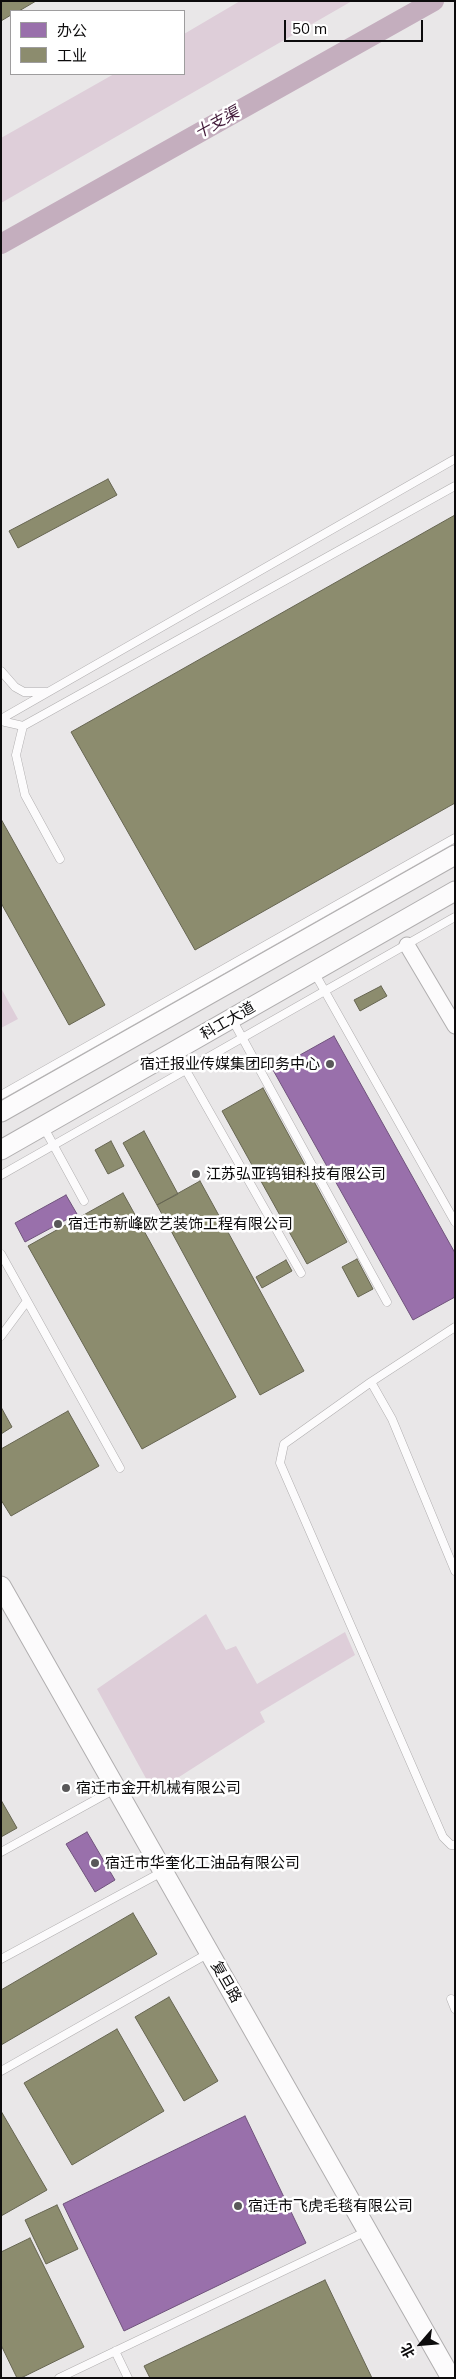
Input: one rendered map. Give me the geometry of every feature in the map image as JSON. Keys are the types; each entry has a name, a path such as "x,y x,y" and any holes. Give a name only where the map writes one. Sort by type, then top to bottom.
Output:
{"street":[{"path":"1,1112 455,855"},
{"name":"科工大道","path":"1,1150 454,893"},
{"path":"407,945 455,1026"},
{"name":"复旦路","path":"1,1586 451,2378"}],"lane":[{"path":"1,720 455,459"},
{"path":"1,720 23,726 455,486"},
{"path":"1,671 15,687 24,692 48,692"},
{"path":"48,692 56,707"},
{"path":"23,726 16,755 25,795 60,859"},
{"path":"1,1095 455,838"},
{"path":"1,1175 455,917"},
{"path":"314,972 455,1222"},
{"path":"232,1018 387,1302"},
{"path":"175,1050 301,1273"},
{"path":"43,1126 84,1201"},
{"path":"1,1254 120,1468"},
{"path":"1,1336 27,1301"},
{"path":"455,1327 371,1382 284,1444 280,1463 443,1838 451,1845 455,1845"},
{"path":"371,1382 392,1419 455,1571"},
{"path":"1,1852 116,1788"},
{"path":"1,1960 163,1872"},
{"path":"1,2071 209,1953"},
{"path":"450,1999 455,2009"},
{"path":"58,2378 367,2231"},
{"path":"115,2351 128,2378"}],"shaded area":[{"path":"240,1 352,1 1,203 1,138 112,75 185,75 185,33"},
{"path":"1,988 18,1019 1,1028"},
{"path":"206,1614 226,1650 236,1646 257,1684 345,1632 355,1655 260,1712 265,1722 154,1793 97,1689"}],"building: 办公":[{"path":"334,1036 455,1253 455,1297 413,1320 273,1070"},
{"path":"66,1195 77,1214 25,1242 15,1223"},
{"path":"87,1832 115,1880 95,1892 66,1844"},
{"path":"245,2116 306,2243 124,2331 63,2204"}],"building: 工业":[{"path":"1,1 36,1 21,10 10,10 10,16 1,21"},
{"path":"108,479 117,495 18,548 9,531"},
{"path":"455,515 455,803 195,950 71,732"},
{"path":"1,819 105,1005 69,1025 1,903"},
{"path":"381,986 387,996 360,1011 354,1000"},
{"path":"263,1088 347,1242 307,1264 222,1111"},
{"path":"144,1131 178,1194 157,1205 123,1143"},
{"path":"111,1141 124,1166 108,1174 95,1150"},
{"path":"200,1181 304,1371 260,1395 157,1205"},
{"path":"123,1193 236,1397 142,1449 28,1246"},
{"path":"357,1259 373,1289 358,1297 342,1267"},
{"path":"286,1260 292,1271 262,1288 256,1277"},
{"path":"1,1407 12,1427 1,1434"},
{"path":"68,1411 99,1466 11,1516 1,1500 1,1449"},
{"path":"1,1800 17,1828 1,1837"},
{"path":"133,1913 157,1954 1,2045 1,1990"},
{"path":"169,1997 218,2081 184,2101 135,2017"},
{"path":"117,2029 164,2111 72,2165 24,2083"},
{"path":"1,2111 47,2190 1,2216"},
{"path":"57,2205 78,2249 46,2264 25,2220"},
{"path":"30,2238 84,2347 21,2378 17,2378 1,2345 1,2252"},
{"path":"325,2280 372,2378 150,2378 144,2366"}],"waterway":[{"name":"十支渠","path":"1,244 434,1"}],"place":[{"name":"宿迁报业传媒集团印务中心","path":"330,1064"},
{"name":"江苏弘亚钨钼科技有限公司","path":"196,1174"},
{"name":"宿迁市新峰欧艺装饰工程有限公司","path":"58,1224"},
{"name":"宿迁市金开机械有限公司","path":"66,1788"},
{"name":"宿迁市华奎化工油品有限公司","path":"95,1863"},
{"name":"宿迁市飞虎毛毯有限公司","path":"238,2206"}]}
